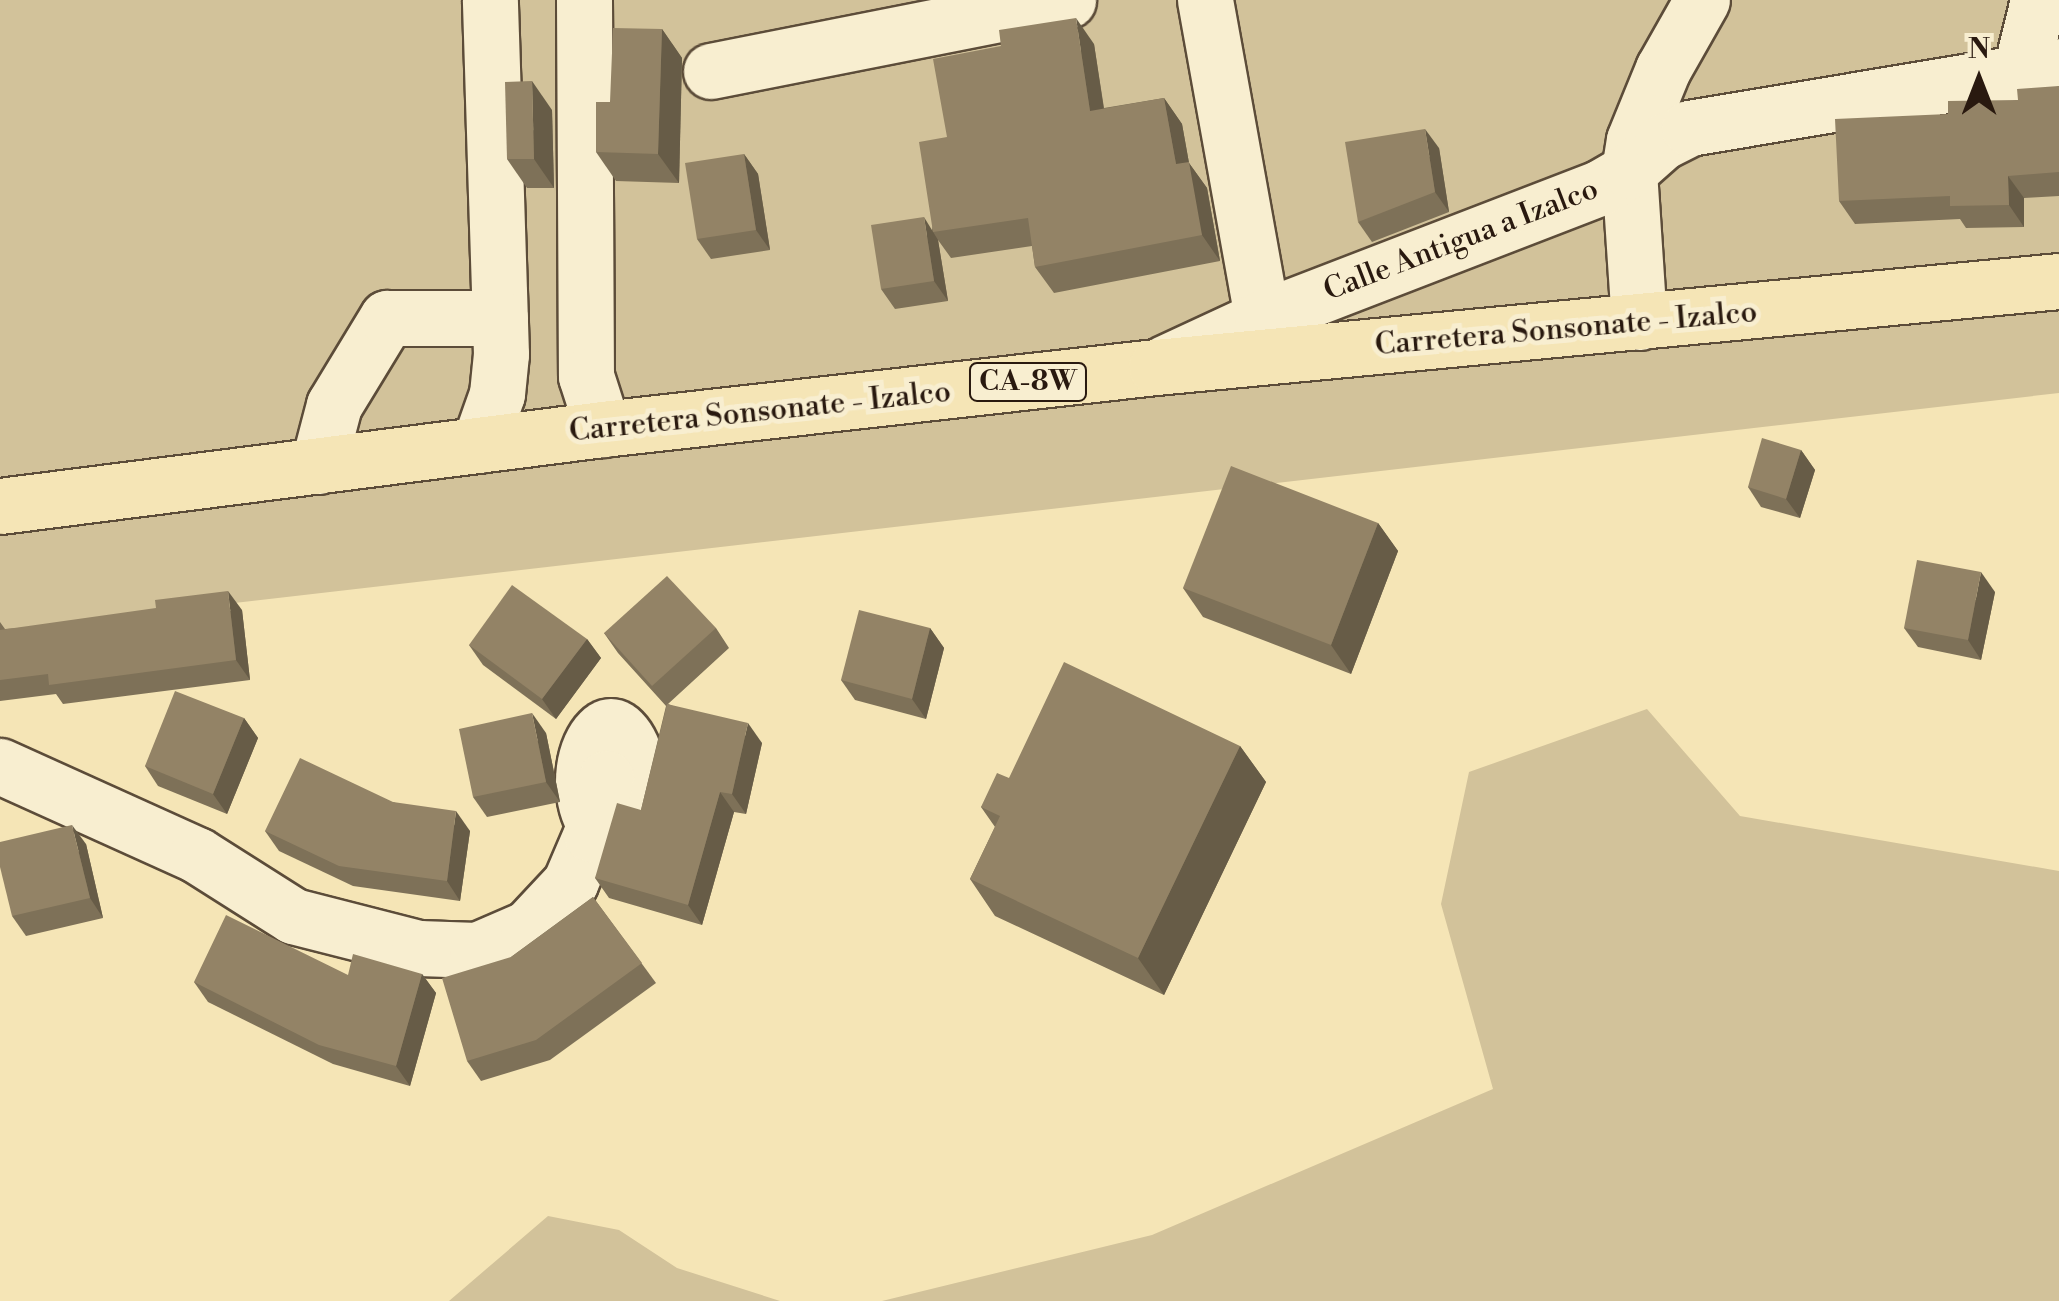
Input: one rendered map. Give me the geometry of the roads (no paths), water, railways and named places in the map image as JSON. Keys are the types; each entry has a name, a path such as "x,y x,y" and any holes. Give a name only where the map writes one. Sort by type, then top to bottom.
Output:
{"main road":[{"name":"Carretera Sonsonate - Izalco","path":"0,506 603,429 1156,368 2059,281"}],"street":[{"path":"478,445 497,394 500,318 490,0"},
{"path":"584,0 586,376 603,429"},
{"path":"711,71 902,16 1068,0"},
{"path":"1205,0 1262,318"},
{"path":"1639,322 1629,171 1634,140 1663,69 1702,0"},
{"path":"2038,0 2039,70"},
{"name":"Calle Antigua a Izalco","path":"1156,368 1262,318 1601,187 1629,171 1662,142 1689,128 2039,70"},
{"path":"318,466 334,404 386,318 500,318"},
{"path":"0,766 197,855 293,916 420,948 477,950 528,928 570,883 591,834 606,778"}]}
